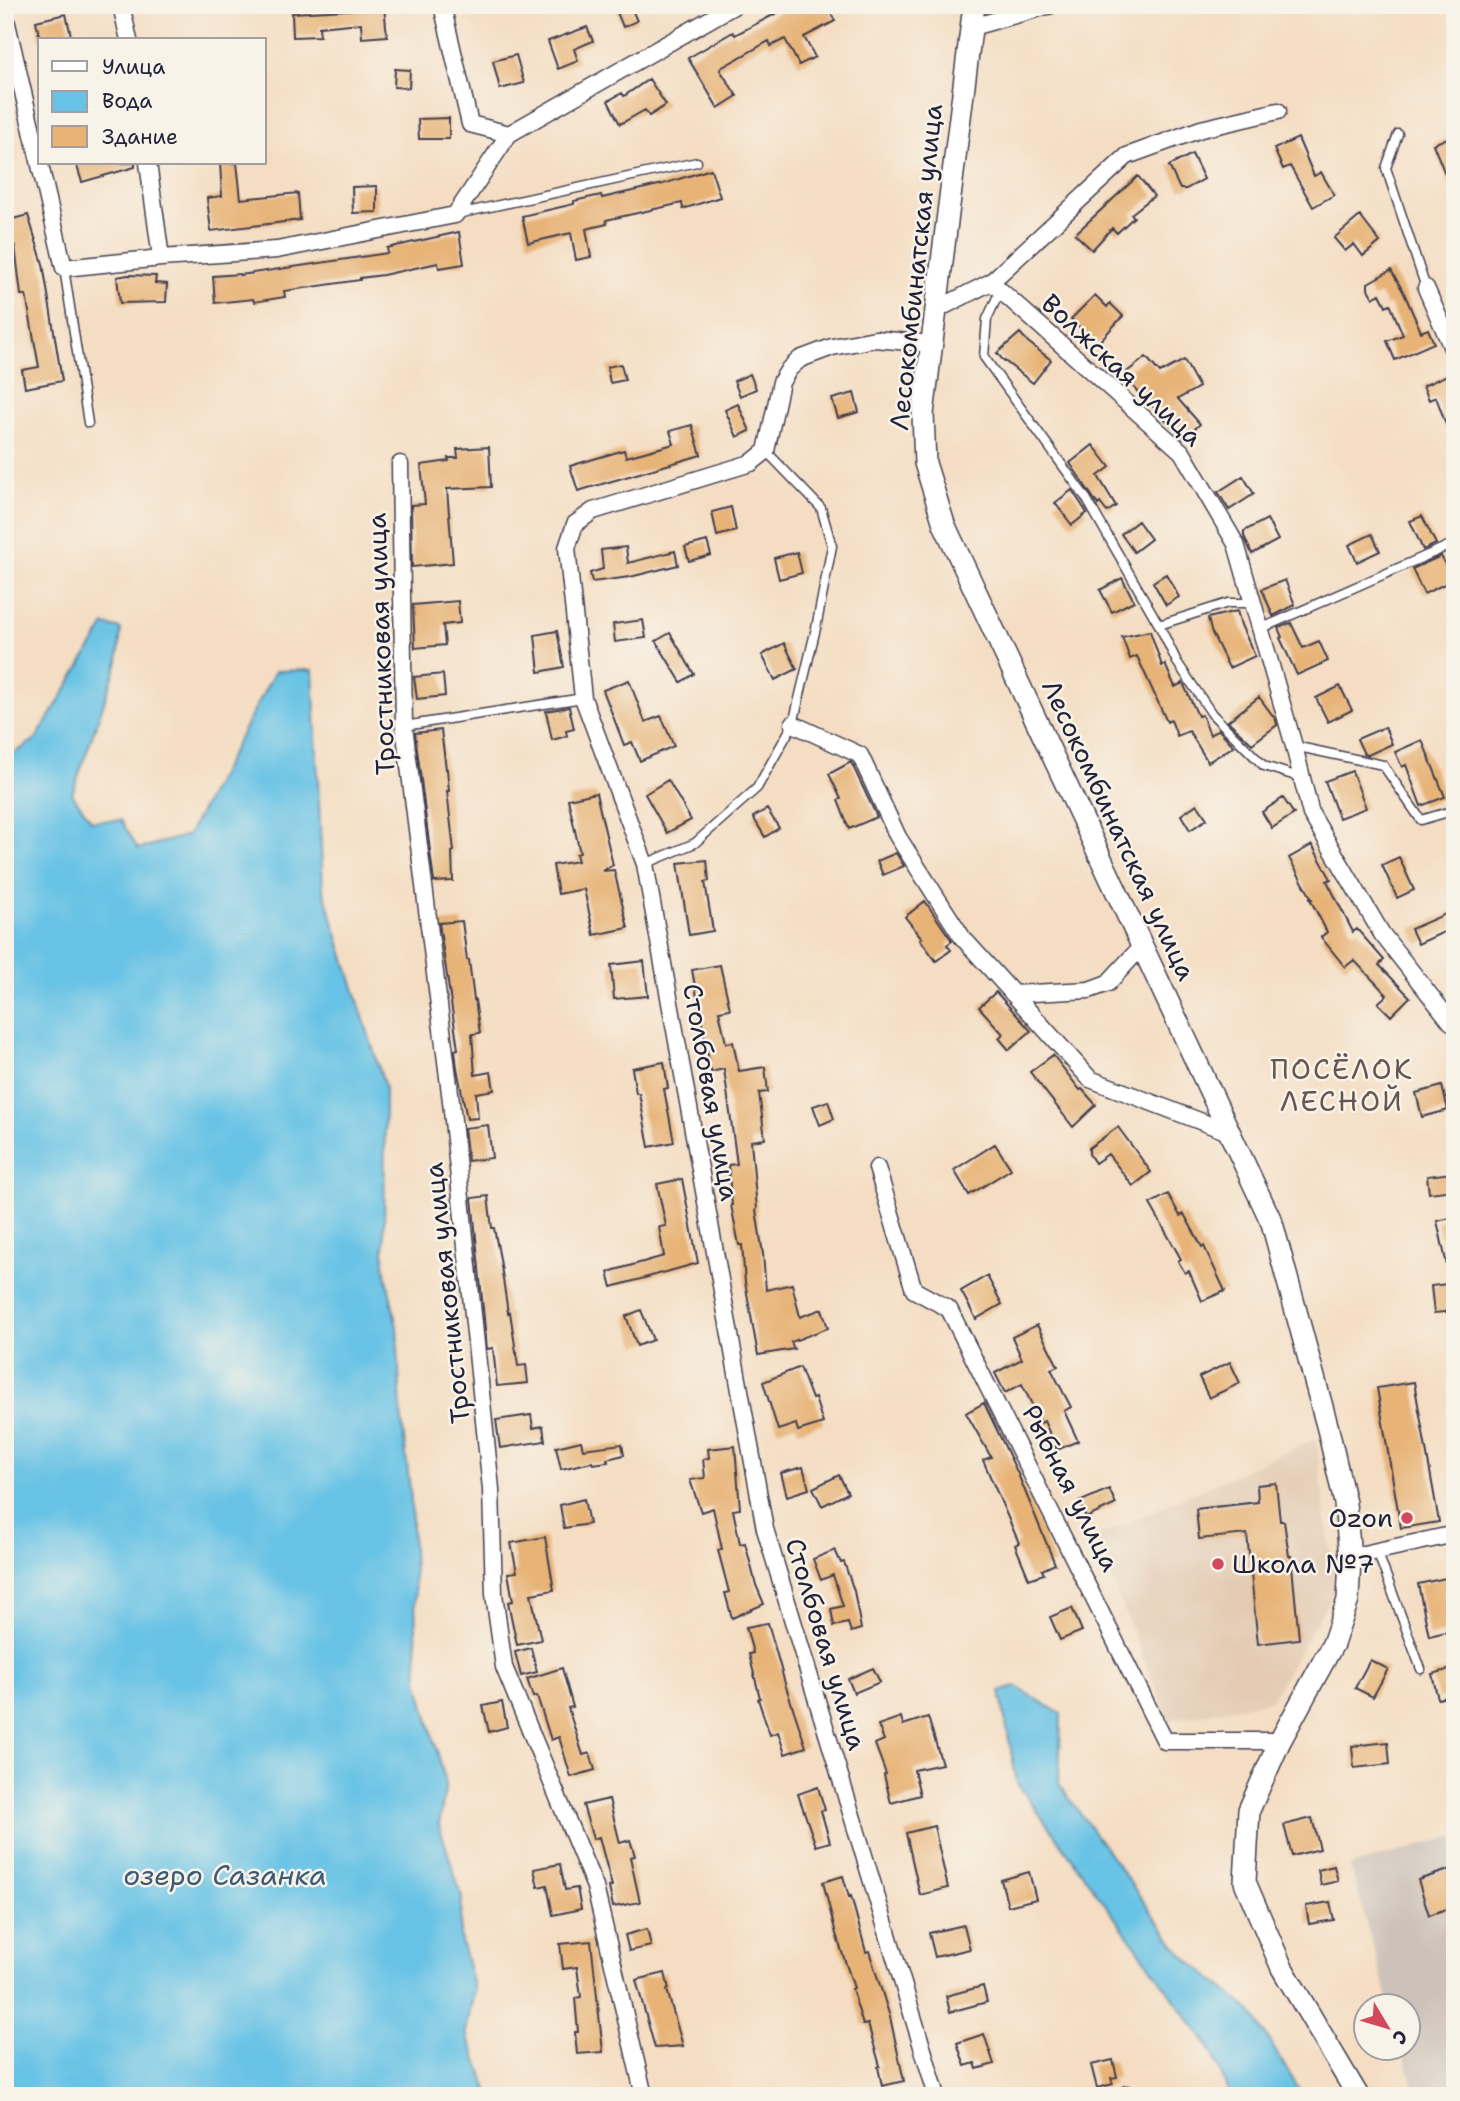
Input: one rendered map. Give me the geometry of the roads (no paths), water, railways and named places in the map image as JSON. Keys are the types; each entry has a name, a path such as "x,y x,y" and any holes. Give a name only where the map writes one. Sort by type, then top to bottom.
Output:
{"street":[{"path":"121,5 129,38"},
{"path":"442,5 470,124 509,134"},
{"path":"5,15 11,69 64,268 277,250 455,215 509,134 736,5"},
{"name":"Лесокомбинатская улица","path":"974,5 923,414 925,463 944,524 1272,1223 1328,1429 1345,1503 1350,1557 1348,1600 1333,1644 1280,1741"},
{"path":"972,27 1051,5"},
{"path":"936,310 995,286 1126,156 1200,129 1278,111"},
{"path":"148,164 161,258"},
{"name":"Волжская улица","path":"995,286 1182,452 1236,544 1311,814 1382,934 1451,1022"},
{"path":"1426,288 1455,355"},
{"path":"766,451 781,382 789,369 800,359 832,348 875,339 932,345"},
{"name":"Столбовая улица","path":"766,451 751,463 593,511 575,524 567,548 583,698 645,864 765,1529 937,2096"},
{"name":"Тростниковая улица","path":"400,464 404,726 453,1115 491,1489 494,1594 504,1667 596,1887 644,2096"},
{"path":"793,724 860,755 905,848 962,937 1090,1079 1231,1133"},
{"path":"1013,994 1089,990 1108,984 1143,946"},
{"name":"Рыбная улица","path":"877,1168 914,1290 950,1309 1166,1741 1280,1741"},
{"path":"1350,1557 1455,1534"},
{"path":"1280,1741 1249,1810 1245,1882 1282,1968 1357,2096"}],"lane":[{"path":"965,5 972,27"},
{"path":"1398,134 1386,168 1426,288"},
{"path":"455,215 697,162"},
{"path":"64,268 88,423"},
{"path":"995,286 987,319 984,357 1086,498 1159,625 1177,662 1212,715 1264,766 1302,778"},
{"path":"645,864 695,843 757,788 793,724 832,546 821,508 766,451"},
{"path":"1260,629 1455,543"},
{"path":"1159,625 1228,603 1253,603"},
{"path":"404,726 583,698"},
{"path":"1294,746 1383,765 1421,820 1455,810"},
{"path":"1377,1551 1421,1669"}],"water":[{"name":"озеро Сазанка","path":"105,625 121,629 118,662 72,794 92,821 121,820 138,849 188,835 275,671 313,670 323,889 385,1087 384,1264 397,1327 401,1412 411,1499 418,1681 446,1784 439,1825 462,1898 460,1937 474,1990 466,2032 489,2096 5,2096 5,759 36,739"},
{"path":"1015,1686 1061,1714 1059,1784 1181,1953 1251,2011 1303,2096 1230,2096 1212,2051 1017,1783 1000,1691"}],"place":[{"name":"Ozon","path":"1407,1518"},
{"name":"Школа №7","path":"1218,1564"}],"district":[{"name":"ПОСЁЛОК ЛЕСНОЙ","path":"1342,1085"}]}
